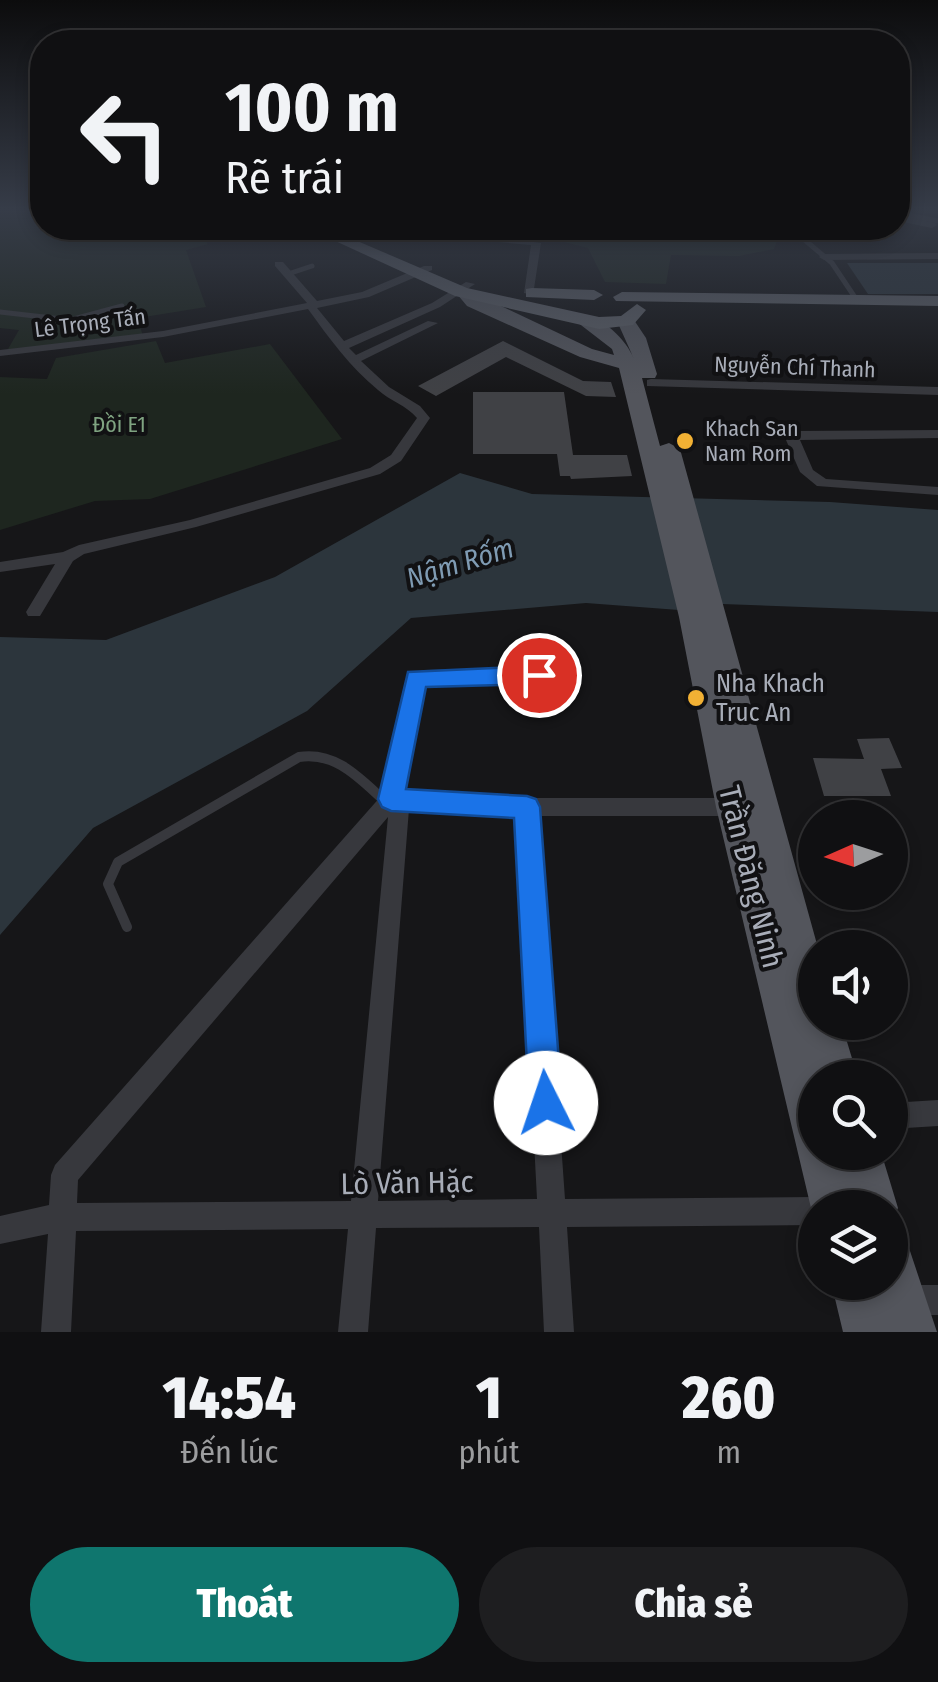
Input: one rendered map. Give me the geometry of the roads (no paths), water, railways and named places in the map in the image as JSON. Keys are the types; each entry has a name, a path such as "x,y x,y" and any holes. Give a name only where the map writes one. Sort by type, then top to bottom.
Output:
{"highway":[{"path":"422,271 464,290 608,324 628,309 686,304 938,311"},
{"path":"464,290 594,295 628,309 856,299 938,301"},
{"path":"583,318 574,308 594,295"}],"main road":[{"path":"464,290 473,302 637,377"},
{"path":"628,309 637,338 637,377"},
{"path":"583,318 620,346 637,377"},
{"name":"Trần Đăng Ninh","path":"637,377 704,617 799,1060"},
{"name":"Trần Đăng Ninh","path":"746,807 798,951"},
{"path":"859,1300 867,1332"}],"street":[{"path":"0,566 67,557 78,550 191,524 353,479 396,458 424,418 419,410 386,391 356,360 285,270"},
{"path":"530,293 533,270"},
{"name":"Lê Trọng Tấn","path":"0,353 163,334 365,295 422,271"},
{"path":"344,346 464,290"},
{"path":"356,360 432,323"},
{"name":"Nguyễn Chí Thanh","path":"637,377 938,391"},
{"path":"938,434 812,434 793,440 807,472 822,483 938,492"},
{"path":"34,612 67,557"},
{"path":"353,1332 393,801 416,678 539,675"},
{"path":"393,801 527,807 746,807"},
{"path":"56,1332 61,1188 74,1161 393,801"},
{"path":"527,807 559,1332"},
{"path":"908,1115 938,1113"},
{"name":"Lò Văn Hặc","path":"0,1230 60,1217 798,1212"}],"lane":[{"path":"288,274 300,270"},
{"path":"835,270 856,299"},
{"path":"0,312 70,320 122,306"},
{"path":"128,927 108,884 118,862 299,757 316,754 332,758 393,801"}],"water":[{"path":"852,270 938,270 938,294 868,294"},
{"name":"Nậm Rốm","path":"460,473 532,494 830,502 938,510 938,612 722,604 679,610 586,603 411,618 307,711 93,828 0,935 0,637 106,640 275,577"}],"place":[{"name":"Khach San Nam Rom","path":"685,441"},
{"name":"Nha Khach Truc An","path":"696,698"}],"park label":[{"name":"Đồi E1","path":"119,424"}]}
